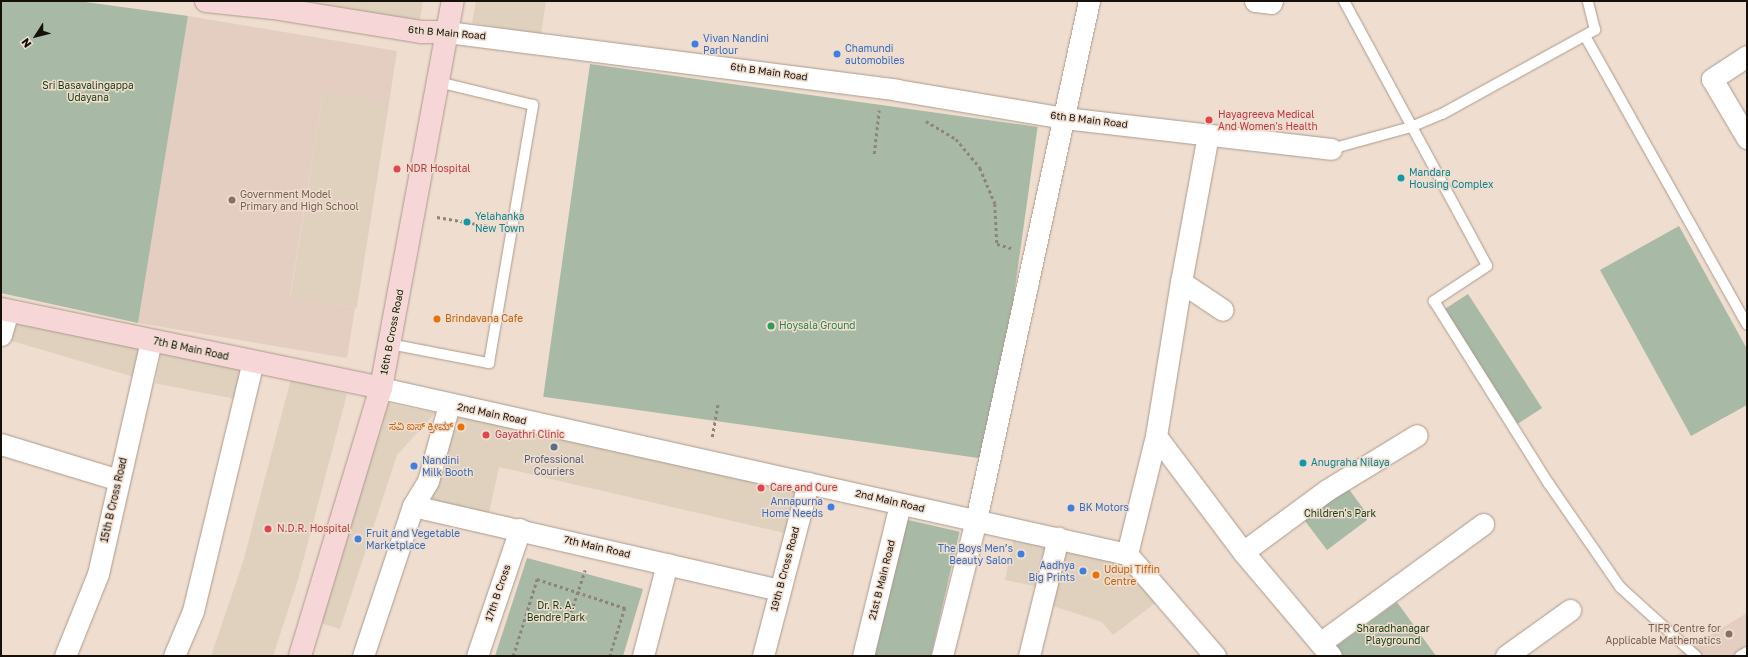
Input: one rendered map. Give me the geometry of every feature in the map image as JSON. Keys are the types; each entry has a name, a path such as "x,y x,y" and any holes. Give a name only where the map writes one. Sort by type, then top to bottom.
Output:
{"main road":[{"name":"6th B Main Road","path":"206,1 274,5 422,32 447,32"},
{"name":"16th B Cross Road","path":"300,656 381,388 454,1"},
{"name":"7th B Main Road","path":"4,309 381,388"}],"street":[{"path":"942,656 976,520 1089,1"},
{"path":"1255,1 1271,3 1272,1"},
{"name":"6th B Main Road","path":"447,32 911,92 1064,118 1332,149"},
{"path":"1747,56 1712,79 1747,138"},
{"path":"1208,135 1181,282 1156,436 1127,554 1215,656"},
{"path":"1181,282 1223,310"},
{"path":"1,335 4,309"},
{"name":"15th B Cross Road","path":"65,656 98,574 151,341"},
{"path":"174,656 193,611 253,362"},
{"name":"2nd Main Road","path":"381,388 449,405 1127,554"},
{"path":"363,656 413,506 428,481 449,405"},
{"path":"1242,552 1327,490 1417,435"},
{"path":"1156,436 1242,552 1325,649 1483,524"},
{"path":"1,444 119,480"},
{"name":"19th B Cross Road","path":"763,656 808,483"},
{"name":"21st B Main Road","path":"863,656 900,504"},
{"name":"7th Main Road","path":"413,506 520,529 780,590"},
{"name":"17th B Cross","path":"476,656 520,529"},
{"path":"1029,656 1058,538"},
{"path":"643,656 667,564"},
{"path":"1506,656 1570,610"}],"lane":[{"path":"1344,1 1487,266 1434,301 1549,484 1620,587 1696,656"},
{"path":"1332,149 1412,127 1442,114 1585,36 1595,30 1588,1"},
{"path":"1585,36 1747,325"},
{"path":"390,344 489,363 533,105 439,82"},
{"path":"1740,656 1747,652"}],"path":[{"path":"874,154 882,88"},
{"path":"911,92 907,114 926,121 956,139 980,168 995,204 997,244"},
{"path":"415,213 511,230"},
{"path":"709,461 718,403"},
{"path":"513,656 537,579 625,608 610,656"},
{"path":"571,612 577,593"}],"shaded area":[{"path":"271,1 423,1 420,19 347,13"},
{"path":"476,1 546,1 541,34 472,23"},
{"name":"Government Model Primary and High School","path":"188,16 397,51 389,103 323,92 290,297 355,308 347,358 138,323"},
{"path":"323,92 389,102 357,308 290,297"},
{"path":"15,317 141,346 134,377 9,340"},
{"path":"162,349 244,365 238,399 155,383"},
{"path":"291,379 347,394 298,580 273,656 211,656 243,562"},
{"name":"Fruit and Vegetable Marketplace","path":"386,403 435,413 397,455 340,629 321,623"},
{"path":"453,412 802,488 789,534 499,467 489,513 431,502"},
{"path":"1015,533 1053,541 1043,588 1005,580"},
{"path":"1062,543 1127,557 1162,598 1113,635 1102,622 1050,605"},
{"name":"TIFR Centre for Applicable Mathematics","path":"1747,613 1747,656 1675,656"}],"green space":[{"name":"Sri Basavalingappa Udayana","path":"1,1 78,1 188,16 138,323 1,293"},
{"name":"Hoysala Ground","path":"590,64 1038,127 991,460 543,397"},
{"path":"1679,226 1747,349 1747,405 1691,436 1600,270"},
{"path":"1468,294 1542,408 1518,424 1444,310"},
{"name":"Children's Park","path":"1345,484 1368,515 1366,517 1367,520 1327,550 1302,517"},
{"path":"904,519 960,532 931,656 872,656"},
{"name":"Dr. R. A. Bendre Park","path":"527,558 643,589 623,656 495,656"},
{"name":"Sharadhanagar Playground","path":"1397,602 1436,656 1341,656 1334,648"}],"place":[{"name":"Vivan Nandini Parlour","path":"695,44"},
{"name":"Chamundi automobiles","path":"837,54"},
{"name":"Hayagreeva Medical And Women's Health","path":"1209,120"},
{"name":"NDR Hospital","path":"397,169"},
{"name":"Mandara Housing Complex","path":"1401,178"},
{"name":"Government Model Primary and High School","path":"232,200"},
{"name":"Yelahanka New Town","path":"467,222"},
{"name":"Brindavana Cafe","path":"437,319"},
{"name":"Hoysala Ground","path":"771,326"},
{"name":"ಸವಿ ಐಸ್ ಕ್ರೀಮ್","path":"461,427"},
{"name":"Gayathri Clinic","path":"486,435"},
{"name":"Professional Couriers","path":"554,447"},
{"name":"Anugraha Nilaya","path":"1303,463"},
{"name":"Nandini Milk Booth","path":"414,466"},
{"name":"Care and Cure","path":"761,488"},
{"name":"Annapurna Home Needs","path":"831,507"},
{"name":"BK Motors","path":"1071,508"},
{"name":"N.D.R. Hospital","path":"268,529"},
{"name":"Fruit and Vegetable Marketplace","path":"358,539"},
{"name":"The Boys Men’s Beauty Salon","path":"1021,554"},
{"name":"Aadhya Big Prints","path":"1083,571"},
{"name":"Udupi Tiffin Centre","path":"1096,575"},
{"name":"TIFR Centre for Applicable Mathematics","path":"1729,634"}]}
